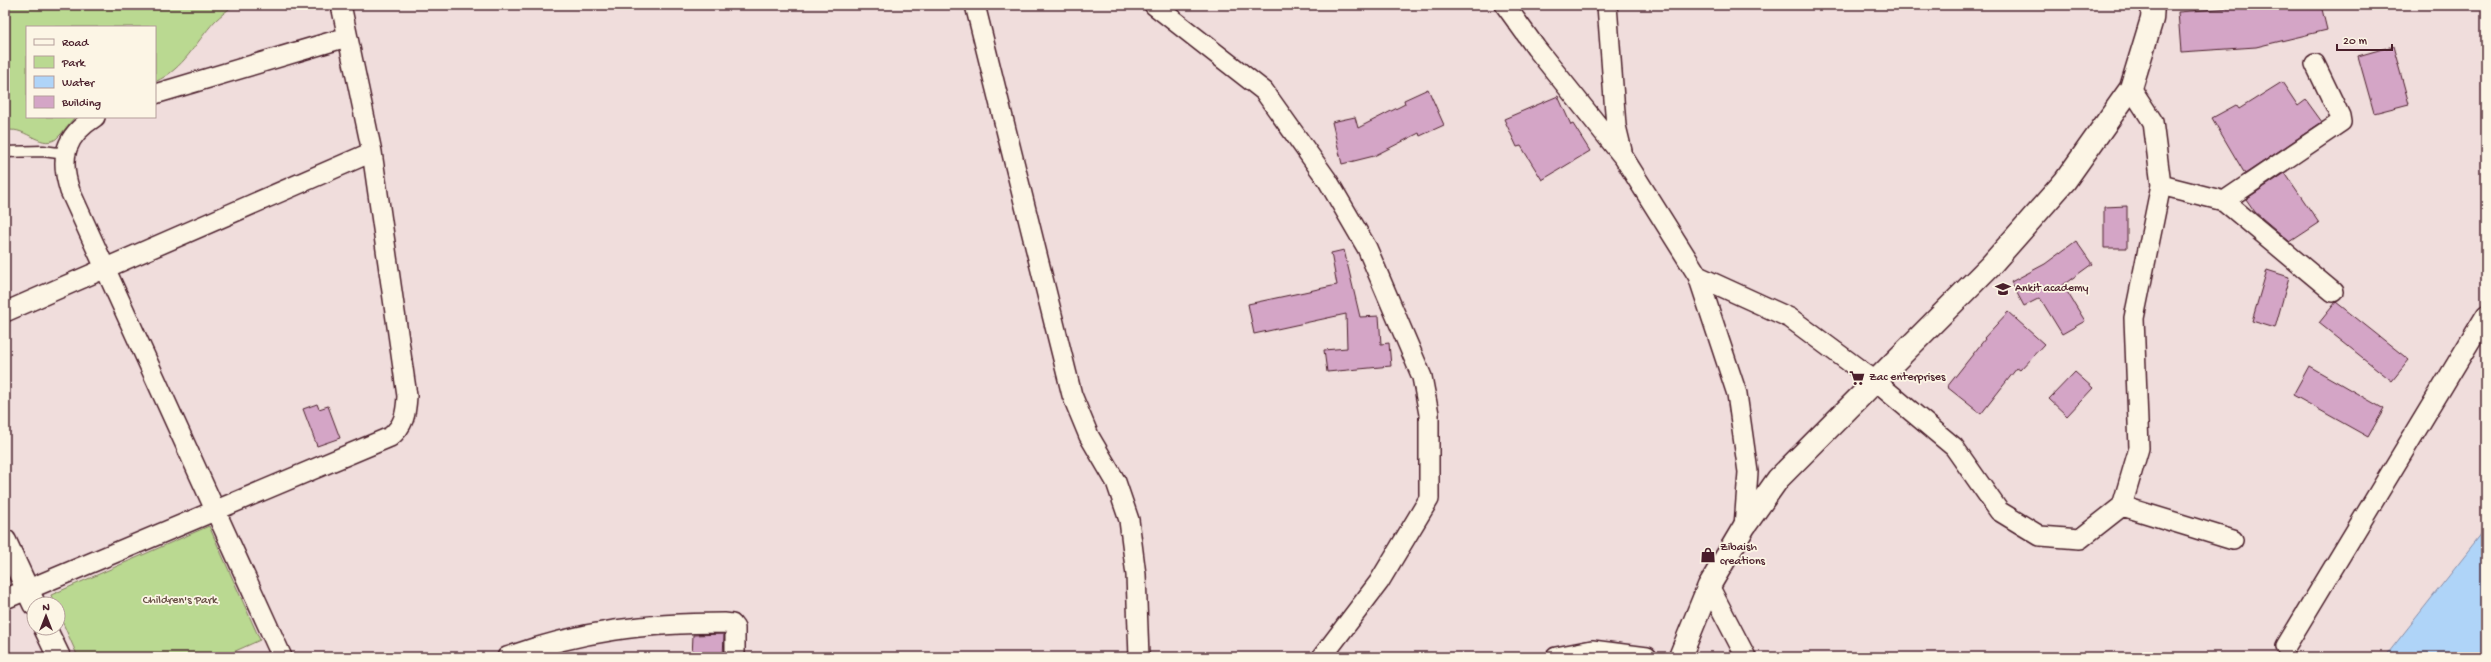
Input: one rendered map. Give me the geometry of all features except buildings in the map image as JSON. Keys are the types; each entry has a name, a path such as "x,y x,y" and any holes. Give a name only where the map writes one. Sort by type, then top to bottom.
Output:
{"main road":[{"path":"1680,657 1709,586 1744,526 1778,479 1991,265 2065,182 2131,88 2152,19 2153,5"},
{"path":"5,541 31,596"},
{"path":"49,636 59,657"}],"street":[{"path":"33,596 216,509 390,437 398,430 405,416 407,396 372,152 340,5"},
{"path":"975,5 1072,396 1089,436 1116,482 1129,520 1136,575 1139,657"},
{"path":"1154,5 1264,91 1328,182 1367,248 1422,377 1429,414 1429,499 1380,582 1322,657"},
{"path":"1505,5 1536,48 1624,158 1698,276 1737,394 1748,472 1744,526"},
{"path":"1607,5 1616,126 1624,158"},
{"path":"156,94 347,37"},
{"path":"2224,201 2341,122 2340,116 2314,64"},
{"path":"1698,276 1790,318 1876,381 1954,447 1998,511 2040,536 2080,539 2122,506 2139,448 2134,318 2161,185 2153,122 2131,88"},
{"path":"94,118 79,127 68,144 65,176 70,191 106,267 282,657"},
{"path":"5,312 372,152"},
{"path":"2161,185 2224,201 2333,292"},
{"path":"2286,646 2486,314"},
{"path":"2122,506 2234,540"},
{"path":"1709,586 1746,657"},
{"path":"5,599 26,597"},
{"path":"507,657 546,643 643,625 724,622 732,624 735,628 735,657"},
{"path":"1556,657 1592,650 1647,657"}],"lane":[{"path":"5,152 43,151 66,154"}],"green space":[{"path":"5,5 234,5 215,21 182,63 156,81 156,26 26,26 26,118 74,118 59,137 50,141 37,139 18,131 11,130 5,132"},
{"name":"Children's Park","path":"209,526 260,640 222,657 78,657 66,630 66,596 51,595"}],"water":[{"path":"2486,529 2486,657 2385,657"}],"place":[{"name":"Ankit academy","path":"2003,289"},
{"name":"Zac enterprises","path":"1857,378"},
{"name":"Zibaish creations","path":"1708,555"}]}
